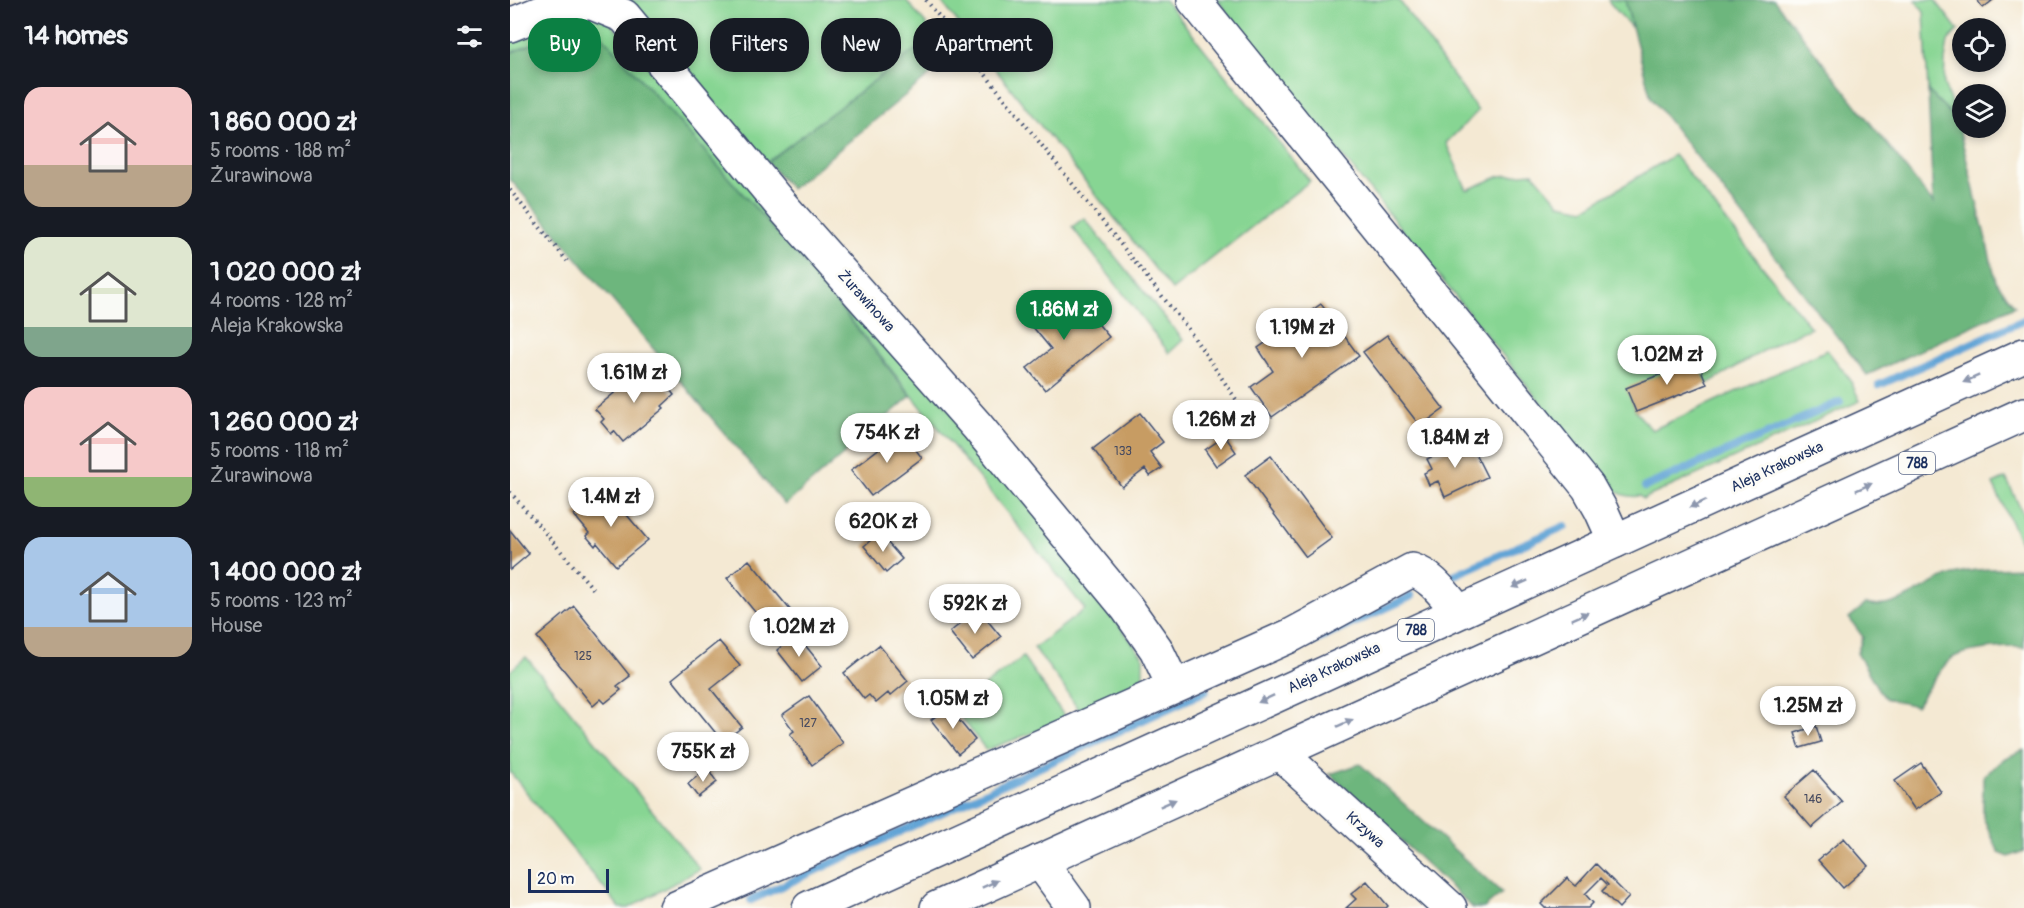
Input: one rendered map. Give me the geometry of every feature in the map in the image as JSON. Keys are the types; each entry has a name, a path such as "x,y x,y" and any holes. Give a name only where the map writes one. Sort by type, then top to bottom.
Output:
{"street":[{"path":"1194,0 1588,487 1602,510 1616,542"},
{"name":"Żurawinowa","path":"510,25 565,3 592,3 624,16 782,206 977,426 1090,562 1156,649 1174,687"},
{"name":"Aleja Krakowska","path":"809,908 2024,355"},
{"name":"788","path":"937,908 2024,414"},
{"path":"676,908 711,901 1174,687 1292,635 1413,570 1424,574 1435,584 1458,611"},
{"name":"Krzywa","path":"1280,753 1450,908"},
{"path":"1040,861 1074,908"}],"path":[{"path":"926,0 1189,330 1244,411"},
{"path":"510,190 567,261"},
{"path":"510,492 595,591"}],"green space":[{"path":"624,0 906,0 921,18 913,18 913,52 901,61 901,18 821,18 821,72 886,72 767,162 688,72 698,72 698,18 640,18"},
{"path":"940,0 1165,0 1310,181 1172,290 998,72 1053,72 1053,18 954,18"},
{"path":"1217,0 1399,0 1478,111 1446,143 1467,190 1500,176 1533,173 1560,204 1585,209 1674,155 1811,328 1780,341 1707,384 1697,360 1627,389 1636,412 1652,430 1827,350 1849,378 1860,401 1643,499 1640,496 1623,495 1616,491 1598,474"},
{"path":"1608,0 1625,0 1632,28 1610,3"},
{"path":"1625,0 1774,0 1933,203 1928,91 1952,115 1952,138 1961,138 1996,281 2015,306 1867,375 1651,98"},
{"path":"1915,0 1935,0 1952,22 1952,37 1948,41 1945,61 1944,84 1952,106 1952,115 1928,91 1924,11"},
{"path":"574,11 605,17 613,26 613,48 601,35 601,18 554,18"},
{"path":"528,27 528,46 510,53 510,33"},
{"path":"601,35 613,48 613,72 634,72 812,272 911,396 785,505 510,179 510,53 528,46 528,72 601,72"},
{"path":"913,52 913,72 934,72 791,189 767,162 886,72 901,72 901,61"},
{"path":"634,72 653,72 1013,482 1143,657 1143,686 1081,714 1034,648 1085,609 812,272"},
{"path":"1084,218 1183,340 1169,353 1072,227"},
{"path":"2006,478 2024,516 2024,550 1993,484"},
{"path":"2024,568 2024,648 1989,649 1954,657 1940,671 1916,706 1886,699 1857,653 1863,637 1849,618 1866,604 1877,606 1899,601 1953,574"},
{"path":"526,657 700,869 629,908 620,908 510,772 510,671"},
{"path":"1023,657 1067,720 986,750 954,708"},
{"path":"2024,750 2024,851 2009,857 1999,853 1983,817 1983,777 2005,758"},
{"path":"1360,764 1502,893 1484,908 1473,908 1330,774"}],"building":[{"path":"1977,0 1993,0 1983,8"},
{"path":"1057,297 1073,317 1085,308 1109,337 1045,390 1027,368 1051,349 1028,321"},
{"path":"1321,304 1359,356 1272,417 1251,387 1273,371 1258,348"},
{"path":"1387,335 1444,409 1420,426 1363,352"},
{"path":"1697,360 1707,384 1636,412 1626,388"},
{"path":"651,367 674,395 662,406 664,408 623,442 614,431 611,434 601,422 604,419 595,409 636,375 638,377"},
{"path":"1140,413 1163,442 1150,452 1162,468 1150,476 1145,469 1122,487 1093,449"},
{"path":"902,431 922,458 871,496 851,470"},
{"path":"1225,436 1236,452 1216,466 1205,450"},
{"path":"1468,439 1487,477 1445,497 1438,481 1429,485 1424,473 1432,469 1427,459"},
{"path":"1271,456 1332,538 1306,557 1245,475"},
{"path":"605,489 648,540 616,566 597,543 595,546 586,536 589,533 574,515"},
{"path":"510,530 529,554 510,570"},
{"path":"879,533 902,559 886,573 864,546"},
{"path":"749,560 801,623 779,641 727,578"},
{"path":"574,606 630,676 617,686 621,690 605,703 601,699 593,706 537,637"},
{"path":"978,609 1001,637 972,660 950,632"},
{"path":"796,634 822,666 802,682 777,650"},
{"path":"719,641 740,666 711,689 742,727 723,742 672,679"},
{"path":"879,645 908,681 890,696 888,693 876,703 869,695 864,699 844,673"},
{"path":"809,696 843,743 812,765 790,734 794,731 782,715"},
{"path":"948,707 975,740 958,754 931,720"},
{"path":"1816,726 1821,742 1800,748 1795,733"},
{"path":"1921,763 1941,792 1915,810 1895,781"},
{"path":"707,768 717,782 698,797 688,784"},
{"path":"1814,770 1842,802 1812,828 1784,796"},
{"path":"1844,838 1868,866 1843,888 1818,860"},
{"path":"1596,864 1629,897 1619,908 1602,891 1608,885 1601,878 1585,894 1593,903 1588,908 1545,908 1541,904 1567,878 1576,886"},
{"path":"1367,881 1388,906 1386,908 1346,908 1356,899 1351,894"}],"waterway":[{"path":"1879,385 2024,320"},
{"path":"1645,487 1840,402"},
{"path":"1454,575 1565,526"},
{"path":"1310,643 1412,596"},
{"path":"751,900 1206,691"}]}
